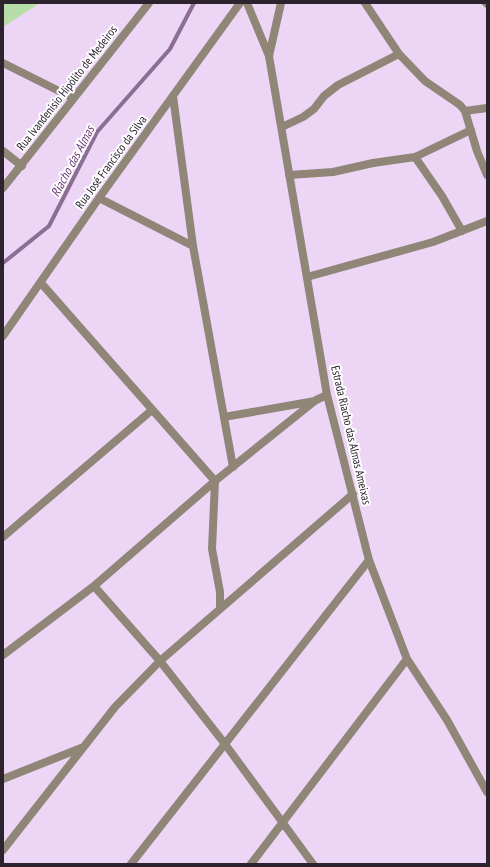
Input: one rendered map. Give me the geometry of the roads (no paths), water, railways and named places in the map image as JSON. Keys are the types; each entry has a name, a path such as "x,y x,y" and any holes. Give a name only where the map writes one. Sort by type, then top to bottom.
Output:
{"street":[{"name":"Rua Ivandenisio Hipólito de Medeiros","path":"3,188 22,166 73,98 149,3"},
{"name":"Rua José Francisco da Silva","path":"3,336 99,198 240,3"},
{"name":"Estrada Riacho das Almas Ameixas","path":"247,3 269,56 327,395 353,494 368,560 407,659 446,720 487,792"},
{"name":"Estrada Riacho das Almas Ameixas","path":"269,56 281,3"},
{"path":"365,3 399,54 426,81 460,104 465,111 487,175"},
{"path":"282,127 308,113 324,96 338,85 399,54"},
{"path":"3,63 73,98"},
{"path":"173,96 194,246 233,467"},
{"path":"465,111 487,108"},
{"path":"289,175 333,172 373,163 415,157 471,130"},
{"path":"3,151 22,166"},
{"path":"415,157 445,201 462,231"},
{"path":"99,198 194,246"},
{"path":"307,277 391,255 487,221"},
{"path":"41,283 215,481 212,549 220,592 220,608"},
{"path":"224,418 316,400 327,395"},
{"path":"3,655 94,586 215,481 316,400"},
{"path":"3,537 152,410"},
{"path":"3,850 115,707 160,661 353,494"},
{"path":"131,864 368,560"},
{"path":"94,586 160,661 225,744 313,864"},
{"path":"251,864 407,659"},
{"path":"3,779 82,748"}],"waterway":[{"name":"Riacho das Almas","path":"3,263 49,226 97,132 170,49 194,3"}]}
